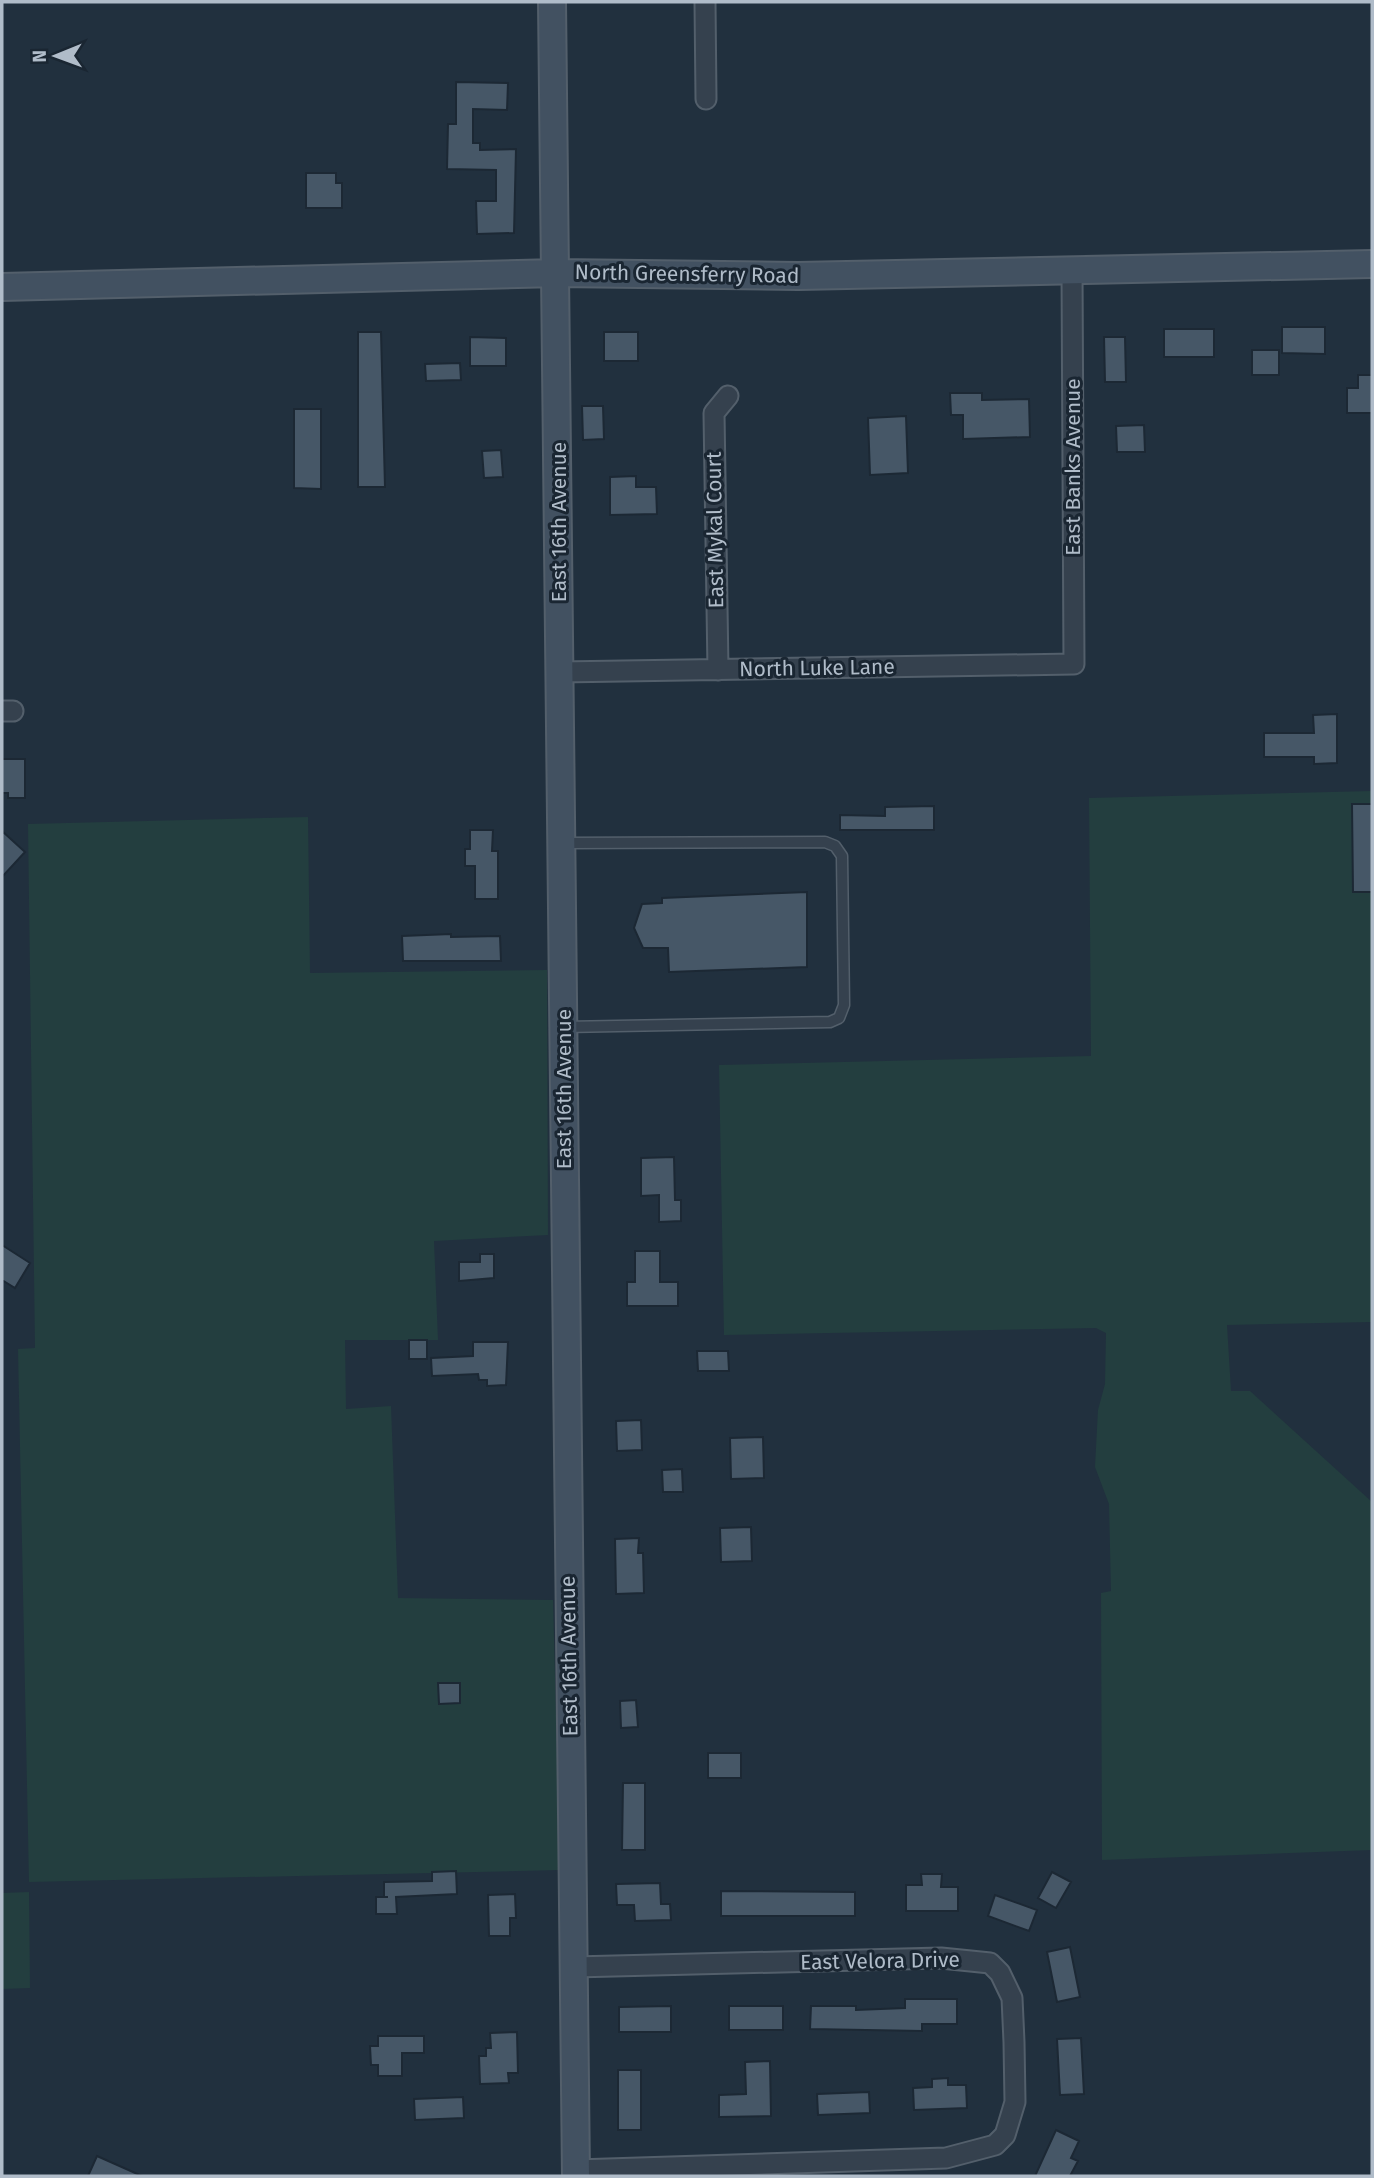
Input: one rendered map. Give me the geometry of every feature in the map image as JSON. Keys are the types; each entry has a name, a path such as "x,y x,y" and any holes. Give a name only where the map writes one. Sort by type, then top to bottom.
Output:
{"street":[{"name":"East 16th Avenue","path":"552,2 576,2173"},
{"path":"705,2 706,99"},
{"name":"North Greensferry Road","path":"2,287 557,273 798,276 1372,264"},
{"name":"East Banks Avenue","path":"1072,271 1073,664"},
{"name":"East Mykal Court","path":"718,670 713,413 728,396"},
{"name":"North Luke Lane","path":"560,672 1073,664"},
{"name":"East Velora Drive","path":"573,1967 950,1958 990,1963 1000,1973 1012,1998 1015,2102 1004,2135 995,2145 946,2158 576,2173"}],"lane":[{"path":"561,843 825,842 835,846 842,856 844,978 844,1005 839,1018 830,1022 563,1027"}],"green space":[{"path":"1372,791 1372,1322 1227,1325 1231,1391 1250,1391 1372,1502 1372,1850 1102,1860 1101,1593 1111,1591 1109,1504 1095,1467 1098,1410 1105,1384 1106,1333 1096,1328 724,1335 719,1065 1091,1056 1089,798"},
{"path":"308,817 310,973 547,970 548,1235 434,1241 438,1340 345,1340 346,1409 391,1406 398,1598 553,1600 560,1870 29,1882 18,1349 35,1348 28,824"},
{"path":"29,1892 30,1988 2,1989 2,1893"}],"building":[{"path":"456,82 508,83 507,110 473,109 473,143 480,143 480,150 516,149 514,233 477,234 476,201 496,201 496,170 447,169 448,124 456,124"},
{"path":"306,173 336,173 336,183 342,183 342,208 306,208"},
{"path":"1282,327 1325,327 1325,354 1282,353"},
{"path":"1164,329 1214,329 1214,357 1164,357"},
{"path":"358,332 381,332 385,487 358,487"},
{"path":"604,332 638,332 638,361 604,361"},
{"path":"470,337 506,338 506,366 470,366"},
{"path":"1104,337 1125,337 1126,382 1105,382"},
{"path":"1252,350 1279,350 1279,375 1252,375"},
{"path":"460,363 461,380 426,381 425,364"},
{"path":"1358,375 1372,375 1372,413 1347,413 1347,388 1358,388"},
{"path":"950,393 982,393 982,400 1029,399 1030,437 963,439 963,415 951,415"},
{"path":"582,406 603,406 604,439 583,440"},
{"path":"294,409 321,409 321,489 294,488"},
{"path":"906,416 908,473 870,475 868,418"},
{"path":"1144,425 1145,452 1117,452 1116,426"},
{"path":"501,450 503,477 484,478 482,451"},
{"path":"636,476 636,487 656,487 657,514 610,515 610,477"},
{"path":"1337,714 1337,763 1314,764 1314,757 1264,757 1264,733 1314,733 1313,715"},
{"path":"2,759 25,759 25,798 8,798 8,793 2,793"},
{"path":"1352,804 1372,804 1372,892 1353,892"},
{"path":"934,806 934,830 840,830 840,815 885,816 885,807"},
{"path":"470,830 493,830 492,851 498,851 498,899 475,899 475,866 465,866 465,849 470,849"},
{"path":"2,831 25,852 2,877"},
{"path":"807,892 807,967 669,972 668,948 643,948 634,928 642,904 662,903 662,898"},
{"path":"451,934 451,937 500,936 501,961 403,961 402,936"},
{"path":"674,1157 675,1200 681,1200 681,1221 659,1222 659,1195 641,1196 641,1158"},
{"path":"2,1245 30,1263 15,1288 2,1280"},
{"path":"635,1251 660,1251 660,1282 678,1282 678,1306 627,1306 627,1282 635,1282"},
{"path":"480,1254 494,1254 494,1278 459,1281 459,1262 480,1262"},
{"path":"409,1340 427,1340 427,1359 409,1359"},
{"path":"473,1342 508,1342 506,1385 487,1386 487,1380 479,1380 478,1374 432,1376 431,1358 473,1356"},
{"path":"697,1351 728,1351 729,1371 698,1371"},
{"path":"641,1420 642,1450 617,1451 616,1421"},
{"path":"763,1437 764,1478 731,1479 730,1438"},
{"path":"682,1469 683,1492 663,1492 662,1470"},
{"path":"751,1527 752,1561 721,1562 720,1528"},
{"path":"639,1538 638,1553 643,1553 644,1593 616,1594 615,1539"},
{"path":"438,1683 460,1683 460,1703 439,1704"},
{"path":"636,1700 638,1727 621,1728 620,1701"},
{"path":"708,1753 741,1753 741,1778 708,1778"},
{"path":"623,1783 645,1783 645,1850 622,1850"},
{"path":"456,1871 457,1894 396,1897 397,1914 376,1914 376,1897 384,1897 384,1882 432,1881 432,1872"},
{"path":"1052,1872 1071,1882 1056,1908 1038,1898"},
{"path":"921,1874 942,1874 941,1887 958,1887 958,1911 906,1911 906,1885 922,1885"},
{"path":"660,1883 661,1904 670,1904 671,1920 635,1921 634,1905 617,1905 616,1884"},
{"path":"721,1891 855,1892 855,1916 721,1916"},
{"path":"515,1894 516,1918 510,1918 510,1936 489,1936 488,1895"},
{"path":"995,1895 1037,1910 1029,1931 988,1916"},
{"path":"1070,1947 1080,1997 1057,2002 1047,1952"},
{"path":"905,1999 957,1999 957,2024 922,2024 922,2031 810,2029 811,2006 856,2006 856,2010 905,2008"},
{"path":"671,2006 671,2032 619,2032 619,2007"},
{"path":"729,2006 783,2006 783,2030 729,2030"},
{"path":"517,2032 518,2073 508,2073 509,2083 480,2084 479,2056 486,2056 486,2048 491,2048 490,2033"},
{"path":"378,2036 424,2036 424,2053 402,2053 402,2076 378,2076 378,2065 371,2065 370,2046 378,2046"},
{"path":"1081,2038 1084,2094 1060,2095 1057,2039"},
{"path":"770,2061 771,2116 719,2117 719,2095 746,2094 745,2062"},
{"path":"618,2070 641,2070 641,2130 618,2130"},
{"path":"948,2078 948,2085 966,2085 967,2108 914,2110 913,2088 932,2087 932,2079"},
{"path":"869,2092 870,2113 818,2115 817,2094"},
{"path":"463,2097 464,2118 415,2120 414,2099"},
{"path":"1056,2130 1079,2141 1071,2158 1078,2161 1070,2176 1035,2176"},
{"path":"97,2156 142,2176 88,2176"}]}
